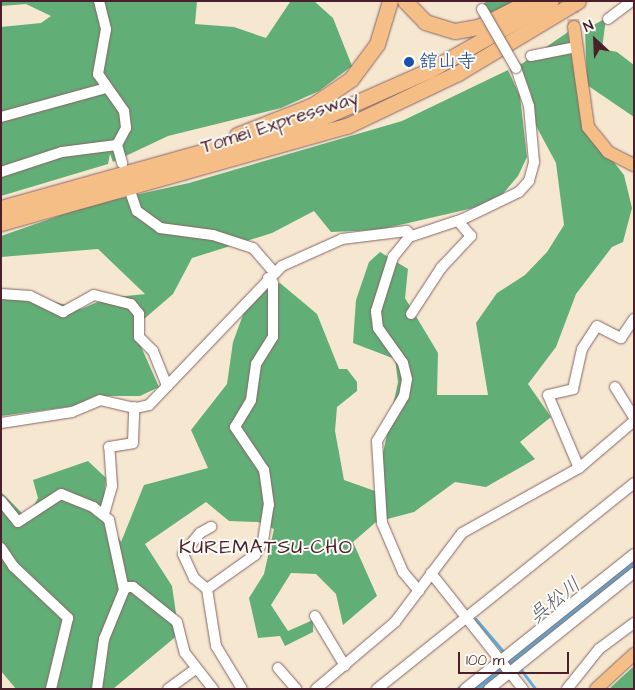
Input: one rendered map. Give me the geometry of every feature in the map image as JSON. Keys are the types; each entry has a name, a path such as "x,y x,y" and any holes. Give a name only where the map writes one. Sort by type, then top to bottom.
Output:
{"highway":[{"path":"120,170 281,119 333,93 372,53 390,1"},
{"path":"405,1 425,22 454,31 478,27 530,1"},
{"name":"Tomei Expressway","path":"1,208 120,170 271,135 378,95 484,42 551,1"},
{"name":"Tomei Expressway","path":"1,223 347,126 458,73 578,1"}],"main road":[{"path":"574,27 588,127 608,152 634,165"},
{"path":"596,689 634,654"}],"street":[{"path":"99,1 106,14 106,29 98,74 106,88 124,110 126,128 117,145 120,170"},
{"path":"608,19 632,1"},
{"path":"419,590 405,576 384,534 375,452 378,435 401,401 407,379 403,363 378,328 376,311 396,252 411,236 458,221 519,192 532,177 529,106 516,68 480,5"},
{"path":"531,56 576,48"},
{"path":"1,116 106,88"},
{"path":"1,172 62,152 117,145"},
{"path":"131,194 137,211 160,228 213,235 253,248 271,275 273,283 273,338 256,364 251,400 235,427 264,470 269,504 264,541 255,555 207,589"},
{"path":"410,314 441,268 471,236 458,221"},
{"path":"1,423 72,412 100,400 134,407 149,405 271,275 342,239 407,230 411,236"},
{"path":"1,294 30,296 62,312 94,295 131,304 139,314 139,337 153,351 167,386"},
{"path":"579,468 548,395 573,388 582,349 597,326 621,338 634,319"},
{"path":"615,387 634,418"},
{"path":"104,514 112,486 109,447 133,443 134,407"},
{"path":"316,689 388,629 466,529 579,468 634,422"},
{"path":"377,689 634,484"},
{"path":"1,501 18,522 57,494 104,514 110,524 124,587 104,639 97,689"},
{"path":"211,527 200,533 183,554 194,578 207,589 216,646 242,689"},
{"path":"1,548 13,566 68,618 51,689"},
{"path":"465,689 634,554"},
{"path":"432,573 503,660 523,689"},
{"path":"488,689 512,672 634,573"},
{"path":"124,587 133,587 177,622 182,649 213,689"},
{"path":"315,616 345,666"},
{"path":"567,689 599,649 634,623"},
{"path":"278,668 296,689"},
{"path":"168,689 196,669"},
{"path":"512,672 511,680 517,689"},
{"path":"512,672 519,674 530,689"}],"green space":[{"path":"1,1 197,1 195,24 234,27 266,38 290,2 314,1 333,18 352,66 319,91 281,108 168,136 113,162 110,154 108,164 1,196 1,27 41,23 51,16 26,4 1,6"},
{"path":"487,1 517,1 493,15 483,4"},
{"path":"606,18 602,49 617,52 634,65 634,117 587,85 585,30"},
{"path":"568,32 581,120 624,175 632,208 623,242 612,247 576,294 556,347 528,384 551,417 520,442 535,459 486,487 455,482 414,512 376,522 353,542 377,596 343,625 336,594 316,574 291,573 271,605 288,631 313,620 313,632 285,646 280,636 258,638 249,598 264,574 274,529 258,522 229,521 206,502 145,544 172,586 179,634 113,689 16,689 1,671 1,492 27,518 38,498 33,480 88,461 106,478 103,510 121,542 144,485 208,468 191,430 227,384 233,342 247,304 256,294 280,283 317,314 339,369 347,369 357,382 357,391 337,407 335,431 344,480 375,491 398,382 395,359 353,343 356,300 369,262 380,252 408,269 405,298 438,353 437,395 488,395 476,323 497,293 525,275 547,252 564,225 556,163 534,122 531,94 520,65"},
{"path":"508,70 520,96 527,157 518,176 495,203 378,230 331,232 314,211 272,233 192,258 173,294 144,319 139,342 159,387 140,396 95,396 75,406 1,416 1,295 40,298 81,309 107,298 145,294 98,249 1,257 1,236 90,205 189,183 402,121"},
{"path":"634,666 634,689 609,689"}],"waterway":[{"name":"呉松川","path":"477,689 634,564"},
{"path":"476,619 504,652"},
{"path":"520,668 536,689"},
{"path":"457,689 464,684"}],"tunnel":[{"path":"572,1 574,27"}],"place":[{"name":"舘山寺","path":"409,62"}],"district":[{"name":"KUREMATSU-CHO","path":"266,547"}]}
